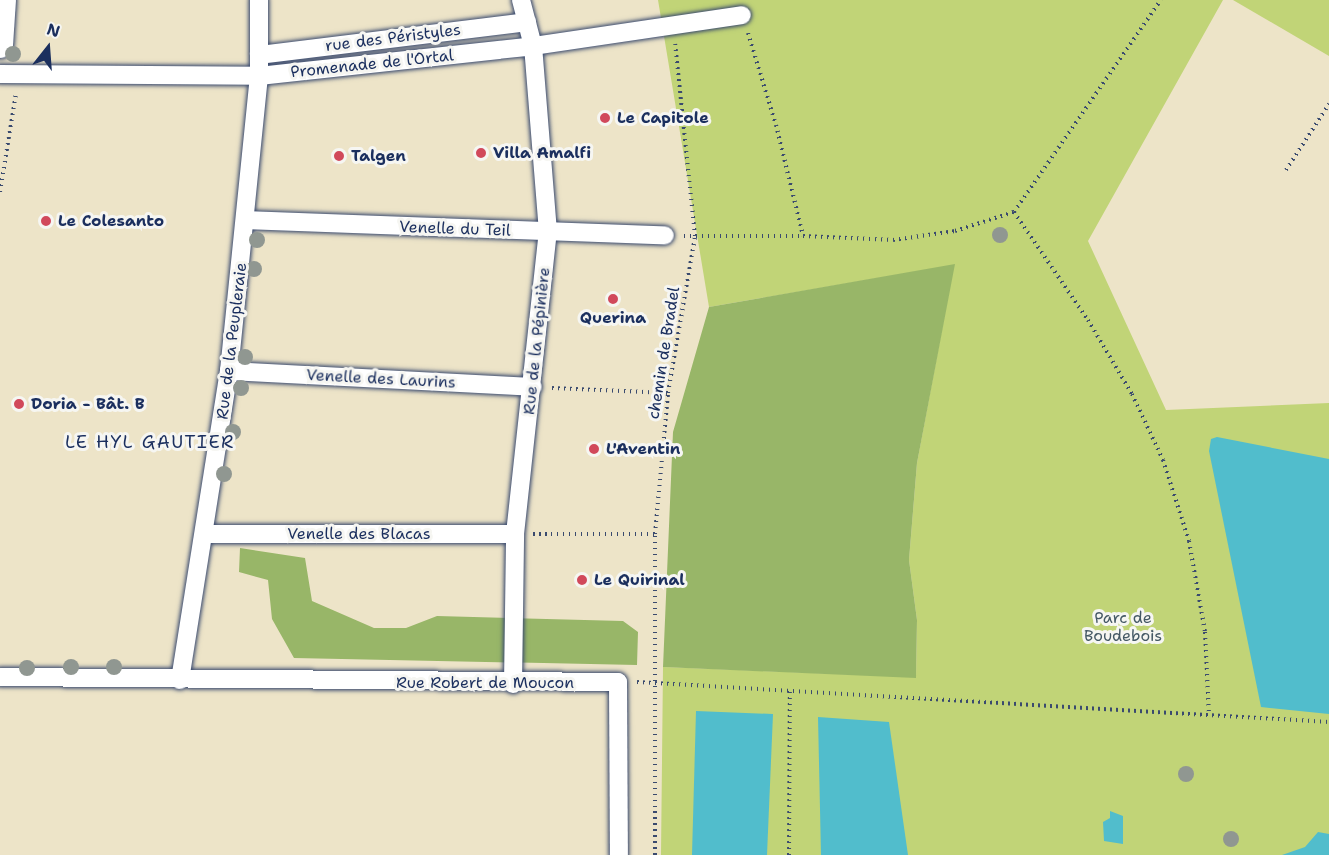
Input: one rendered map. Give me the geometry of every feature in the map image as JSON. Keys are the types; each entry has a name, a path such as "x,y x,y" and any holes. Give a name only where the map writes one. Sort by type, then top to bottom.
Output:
{"street":[{"path":"0,45 3,0"},
{"name":"Rue de la Peupleraie","path":"180,680 229,371 259,76 259,0"},
{"name":"Rue de la Pépinière","path":"513,684 515,534 533,387 548,232 533,46 521,0"},
{"name":"Promenade de l'Ortal","path":"0,74 259,76 533,46 742,15"},
{"name":"rue des Péristyles","path":"259,55 527,22"},
{"name":"Venelle du Teil","path":"246,220 665,235"},
{"name":"Venelle des Laurins","path":"229,371 533,387"},
{"name":"Venelle des Blacas","path":"204,534 515,534"},
{"name":"Rue Robert de Moucon","path":"0,677 513,684 618,682"},
{"path":"618,682 619,855"}],"path":[{"path":"665,235 803,236 893,240 955,231 1014,212 1161,0"},
{"path":"742,15 776,125 803,236"},
{"name":"chemin de Bradel","path":"655,855 655,534 668,393 695,236 674,25"},
{"path":"1286,170 1313,124 1329,104"},
{"path":"1014,212 1088,320 1132,394 1163,460 1189,541 1205,632 1209,714"},
{"path":"533,387 668,393"},
{"path":"515,534 655,534"},
{"path":"618,682 654,682 1329,722"},
{"path":"789,855 790,690"}],"green space":[{"name":"Parc de Boudebois","path":"658,0 1223,0 1088,241 1166,410 1329,403 1329,855 661,855 663,667 916,677 917,620 909,560 917,463 954,265 709,307"},
{"path":"1233,0 1329,0 1329,56"},
{"path":"955,264 917,463 909,560 917,620 916,678 663,667 673,432 709,307"},
{"path":"240,548 305,558 312,601 374,628 406,628 437,616 623,621 638,632 637,665 294,658 272,619 268,580 239,572"}],"water":[{"path":"1217,437 1329,459 1329,714 1261,707 1209,451 1211,439"},
{"path":"696,711 773,714 767,855 692,855"},
{"path":"818,717 889,722 908,855 821,855"},
{"path":"1110,811 1123,816 1123,844 1104,841 1103,822 1110,818"},
{"path":"1318,832 1329,834 1329,855 1282,855 1305,847"}],"place":[{"name":"Le Capitole","path":"605,118"},
{"name":"Villa Amalfi","path":"481,153"},
{"name":"Talgen","path":"339,156"},
{"name":"Le Colesanto","path":"46,221"},
{"name":"Querina","path":"613,299"},
{"name":"Doria - Bât. B","path":"19,404"},
{"name":"L'Aventin","path":"594,449"},
{"name":"Le Quirinal","path":"582,580"}],"district":[{"name":"LE HYL GAUTIER","path":"150,442"}]}
